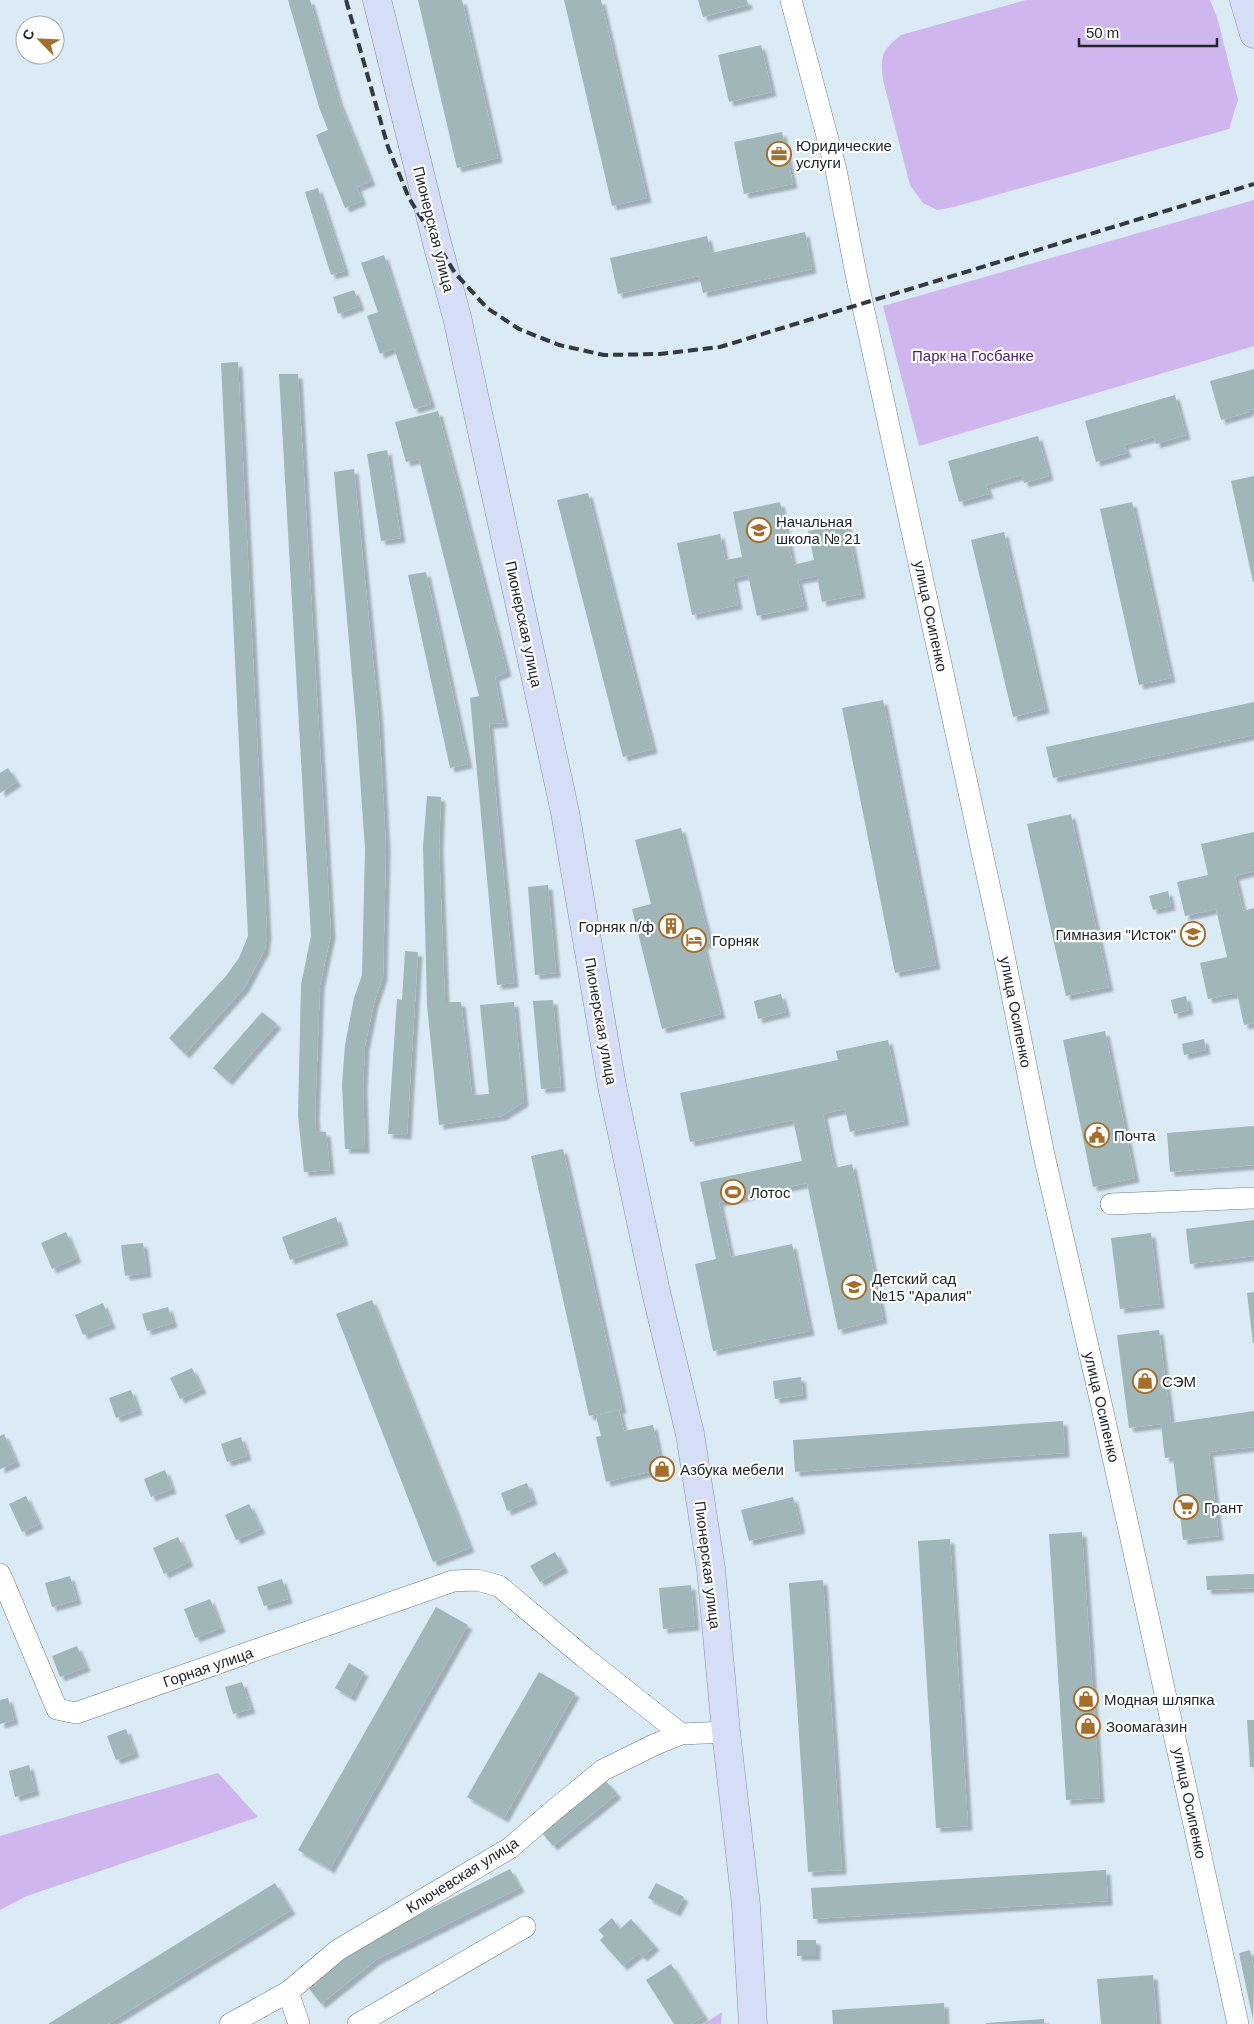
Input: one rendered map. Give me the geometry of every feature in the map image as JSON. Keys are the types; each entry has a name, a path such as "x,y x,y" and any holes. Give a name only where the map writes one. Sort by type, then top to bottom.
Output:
{"main road":[{"name":"Пионерская улица","path":"377,0 436,243 456,317 565,812 612,1086 656,1292 690,1434 711,1569 726,1732 746,1905 753,2024"},
{"path":"1244,0 1254,34"}],"street":[{"name":"улица Осипенко","path":"791,0 836,170 857,279 999,930 1044,1155 1102,1403 1238,2024"},
{"path":"1110,1204 1254,1198"},
{"name":"Горная улица","path":"0,1574 57,1708 76,1714 453,1581 477,1580 499,1586 584,1658 681,1734"},
{"name":"Ключевская улица","path":"230,2024 288,1992 338,1950 510,1848 603,1770 681,1734 726,1732"},
{"path":"358,2024 525,1927"},
{"path":"288,1992 299,2024"}],"green space":[{"path":"1026,0 1210,0 1217,17 1238,100 1229,129 954,207 937,210 923,203 910,185 883,80 882,59 886,49 901,35"},
{"name":"Парк на Госбанке","path":"1254,200 1254,346 919,446 883,306"},
{"path":"218,1773 258,1817 27,1896 0,1910 0,1836"},
{"path":"722,2012 721,2024 704,2024"}],"building":[{"path":"288,0 310,0 338,99 371,181 357,187 362,201 345,208 316,135 328,130 319,107"},
{"path":"418,0 462,0 498,158 457,168"},
{"path":"564,0 601,0 647,198 612,206"},
{"path":"698,0 747,0 748,5 703,17"},
{"path":"761,45 772,92 729,102 718,55"},
{"path":"782,132 793,184 744,194 734,142"},
{"path":"318,188 345,271 331,275 305,192"},
{"path":"805,232 812,269 703,293 699,276 618,294 610,258 707,236 711,253"},
{"path":"384,255 431,404 414,409 394,348 380,354 367,316 378,312 361,263"},
{"path":"354,290 360,306 338,314 333,297"},
{"path":"238,362 267,934 265,949 245,987 185,1054 169,1038 226,976 239,958 248,936 221,363"},
{"path":"1254,369 1254,409 1221,420 1210,381"},
{"path":"279,374 298,374 331,934 320,985 315,1115 316,1131 326,1132 330,1170 304,1172 298,1116 301,985 311,936"},
{"path":"1175,395 1186,435 1156,444 1154,437 1124,445 1127,453 1096,462 1085,421"},
{"path":"438,411 507,672 495,677 504,723 489,724 514,983 497,985 470,698 479,696 419,459 406,462 395,422"},
{"path":"1038,436 1049,476 1024,483 1022,475 986,485 989,494 959,502 948,461"},
{"path":"387,450 401,538 381,541 367,454"},
{"path":"354,469 379,720 386,847 383,976 374,1003 365,1046 363,1086 365,1149 345,1149 342,1084 345,1045 354,998 362,975 365,849 356,721 334,472"},
{"path":"1254,476 1254,582 1253,582 1231,481"},
{"path":"588,493 653,749 623,757 557,500"},
{"path":"780,502 793,565 814,560 808,531 847,523 861,594 822,602 817,576 798,580 804,606 757,616 748,575 733,578 738,605 692,615 677,543 720,534 725,560 742,557 733,512"},
{"path":"1132,502 1171,678 1139,685 1100,509"},
{"path":"1004,532 1045,709 1013,717 971,540"},
{"path":"426,572 468,764 450,768 408,575"},
{"path":"883,700 936,965 895,973 842,708"},
{"path":"1254,702 1254,735 1053,778 1046,747"},
{"path":"8,768 17,782 0,793 0,773"},
{"path":"427,796 441,797 439,846 445,1002 461,1002 472,1095 489,1094 480,1005 514,1002 524,1102 502,1116 439,1125 427,1005 423,846"},
{"path":"1071,814 1109,987 1066,996 1027,824"},
{"name":"Горняк п/ф","path":"681,828 710,943 703,945 721,1014 662,1029 632,909 651,904 635,840"},
{"path":"1254,832 1254,871 1235,876 1243,911 1254,908 1254,1023 1244,1025 1237,993 1208,999 1200,963 1227,957 1216,909 1185,916 1177,882 1208,875 1201,844"},
{"path":"548,885 556,973 535,975 528,887"},
{"path":"1168,891 1171,906 1153,910 1149,896"},
{"path":"405,951 418,952 407,1135 388,1134 397,999 402,1000"},
{"path":"781,994 786,1012 758,1019 754,1001"},
{"path":"1186,996 1189,1010 1174,1014 1171,1000"},
{"path":"553,1000 561,1087 541,1089 533,1001"},
{"path":"262,1012 277,1024 228,1081 213,1068"},
{"path":"1105,1031 1135,1178 1093,1187 1063,1040"},
{"path":"1204,1039 1206,1050 1184,1055 1182,1044"},
{"name":"Лотос","path":"888,1040 905,1121 850,1132 845,1109 823,1114 834,1168 852,1164 883,1319 838,1330 807,1183 719,1202 731,1257 792,1244 810,1331 713,1351 695,1264 716,1259 700,1182 802,1161 793,1120 690,1142 680,1093 838,1060 836,1051"},
{"path":"1254,1126 1254,1165 1170,1172 1167,1133"},
{"path":"563,1149 622,1409 589,1416 531,1156"},
{"path":"336,1217 344,1241 290,1260 282,1237"},
{"path":"1254,1220 1254,1256 1190,1264 1186,1229"},
{"path":"66,1232 77,1258 52,1269 41,1243"},
{"path":"1151,1233 1160,1304 1120,1309 1111,1238"},
{"path":"143,1243 147,1273 125,1276 121,1245"},
{"path":"1254,1292 1254,1343 1253,1343 1247,1293"},
{"path":"372,1300 470,1548 433,1562 336,1314"},
{"path":"103,1303 111,1324 83,1335 75,1315"},
{"path":"168,1307 173,1323 147,1331 142,1314"},
{"path":"1159,1330 1171,1423 1254,1411 1254,1447 1209,1452 1219,1536 1183,1540 1173,1457 1165,1458 1161,1424 1129,1428 1117,1335"},
{"path":"192,1368 202,1389 180,1399 170,1378"},
{"path":"801,1377 803,1395 775,1399 773,1381"},
{"path":"131,1390 138,1410 116,1418 109,1398"},
{"path":"619,1410 624,1431 653,1425 662,1469 606,1482 596,1437 601,1436 596,1416"},
{"path":"1063,1421 1065,1453 795,1472 793,1440"},
{"path":"4,1434 16,1462 0,1469 0,1436"},
{"path":"241,1437 247,1456 227,1462 221,1444"},
{"path":"165,1470 172,1489 151,1497 144,1479"},
{"path":"527,1483 533,1500 507,1511 501,1493"},
{"path":"26,1496 39,1524 22,1532 9,1504"},
{"path":"793,1497 801,1529 749,1541 741,1510"},
{"path":"249,1504 261,1529 236,1540 225,1515"},
{"path":"1082,1532 1100,1798 1066,1800 1049,1534"},
{"path":"178,1537 189,1562 164,1574 153,1548"},
{"path":"950,1539 968,1826 936,1828 918,1541"},
{"path":"555,1552 564,1568 540,1582 530,1566"},
{"path":"1254,1574 1254,1588 1207,1590 1206,1576"},
{"path":"70,1576 77,1600 52,1607 45,1583"},
{"path":"282,1579 288,1599 264,1606 257,1587"},
{"path":"823,1580 842,1870 808,1872 789,1583"},
{"path":"691,1585 695,1626 663,1629 659,1588"},
{"path":"210,1599 221,1628 195,1638 184,1609"},
{"path":"436,1607 468,1625 330,1869 298,1850"},
{"path":"77,1646 86,1667 60,1677 52,1656"},
{"path":"349,1663 364,1672 351,1697 335,1688"},
{"path":"539,1672 575,1693 504,1818 467,1797"},
{"path":"242,1682 251,1709 233,1714 225,1687"},
{"path":"8,1698 14,1720 0,1724 0,1700"},
{"path":"1247,1720 1254,1720 1254,1767 1250,1767"},
{"path":"126,1729 135,1753 116,1760 107,1736"},
{"path":"29,1765 35,1791 15,1797 9,1771"},
{"path":"606,1781 617,1794 553,1846 542,1833"},
{"path":"510,1869 520,1888 376,1960 321,2004 308,1987 364,1942"},
{"path":"1106,1870 1108,1901 813,1919 811,1888"},
{"path":"275,1883 291,1910 108,2024 48,2024"},
{"path":"656,1883 684,1897 676,1912 648,1898"},
{"path":"612,1918 620,1929 631,1919 655,1946 643,1957 639,1953 623,1966 600,1940 604,1936 598,1930"},
{"path":"797,1940 816,1940 816,1956 797,1956"},
{"path":"1250,1950 1254,1969 1253,2020 1239,1953"},
{"path":"671,1964 704,2016 691,2024 674,2024 646,1980"},
{"path":"1153,1975 1157,2024 1101,2024 1097,1979"},
{"path":"944,2003 945,2024 833,2024 832,2010"},
{"path":"1044,2019 1044,2024 986,2024 986,2023"}],"railway":[{"path":"346,0 388,147 409,198 455,273 487,308 519,329 559,345 604,355 660,354 720,347 1254,184"}],"place":[{"name":"Юридические услуги","path":"779,154"},
{"name":"Начальная школа № 21","path":"759,530"},
{"name":"Горняк п/ф","path":"671,926"},
{"name":"Гимназия \"Исток\"","path":"1193,934"},
{"name":"Горняк","path":"694,940"},
{"name":"Почта","path":"1097,1135"},
{"name":"Лотос","path":"733,1192"},
{"name":"Детский сад №15 \"Аралия\"","path":"854,1287"},
{"name":"СЭМ","path":"1145,1381"},
{"name":"Азбука мебели","path":"662,1469"},
{"name":"Грант","path":"1186,1507"},
{"name":"Модная шляпка","path":"1086,1699"},
{"name":"Зоомагазин","path":"1088,1726"}]}
